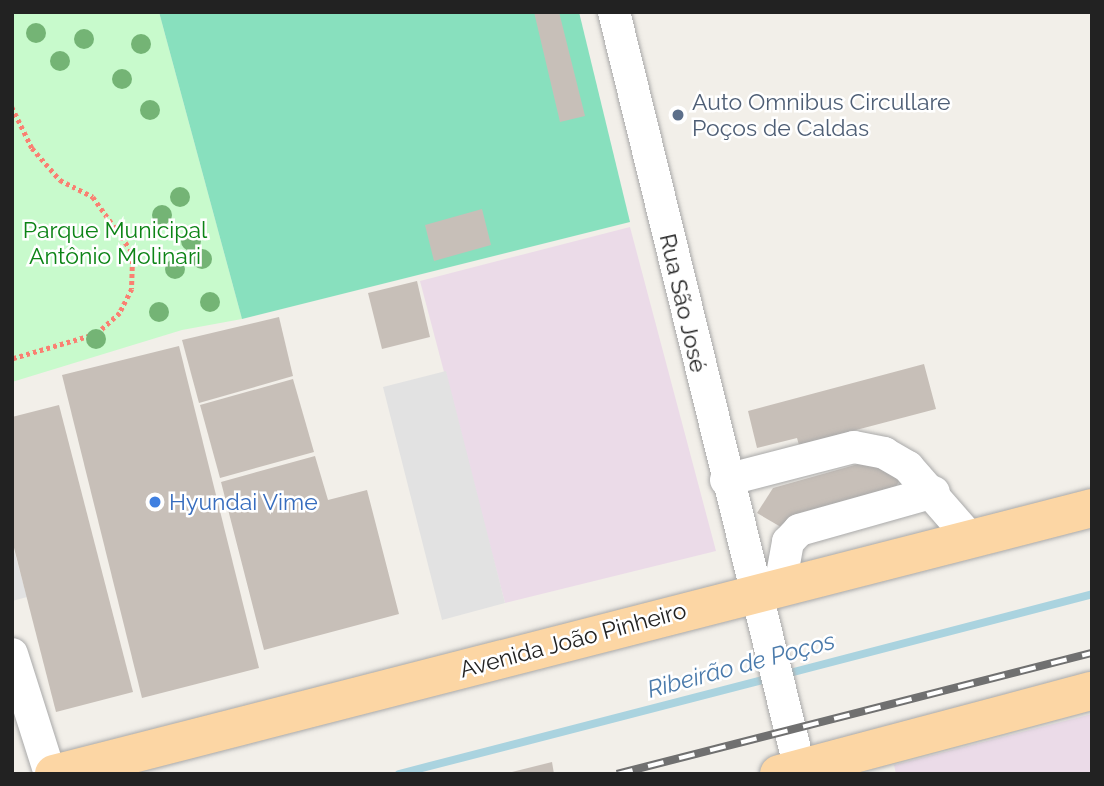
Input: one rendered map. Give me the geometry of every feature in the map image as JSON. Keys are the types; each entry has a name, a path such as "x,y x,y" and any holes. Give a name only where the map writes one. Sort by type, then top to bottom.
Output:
{"main road":[{"name":"Avenida João Pinheiro","path":"52,774 765,602 970,538 1092,508"},
{"path":"793,772 1092,691"}],"street":[{"name":"Rua São José","path":"614,12 726,480 765,602 789,728 793,772"},
{"path":"726,480 854,447 908,467 934,492 970,538"},
{"path":"765,602 788,542 799,530 934,492"},
{"path":"12,654 52,774"}],"path":[{"path":"12,107 32,148 60,180 93,197 133,253 132,289 120,313 97,334 12,359"}],"shaded area":[{"path":"630,227 716,551 505,603 420,281"},
{"path":"446,371 505,603 442,620 383,387"},
{"path":"12,543 27,597 12,601"},
{"path":"1092,714 1092,774 896,774 894,765"}],"green space":[{"name":"Parque Municipal Antônio Molinari","path":"12,12 159,12 242,319 182,330 12,382"},
{"path":"159,12 579,12 630,222 242,319"}],"building":[{"path":"534,12 559,12 585,116 560,122"},
{"path":"482,209 491,245 434,261 425,225"},
{"path":"417,281 430,337 382,349 368,293"},
{"path":"279,317 293,376 199,403 182,340"},
{"name":"Hyundai Vime","path":"179,346 259,668 142,698 62,375"},
{"path":"924,364 936,409 799,445 797,438 757,448 748,411"},
{"path":"293,379 314,452 220,478 200,405"},
{"path":"59,405 133,692 56,712 12,540 12,417"},
{"path":"315,456 328,500 367,490 399,614 264,650 221,482"},
{"path":"876,459 903,475 886,503 786,530 757,513 773,488"},
{"path":"552,762 554,774 508,774 508,773"}],"waterway":[{"name":"Ribeirão de Poços","path":"782,675 1092,594"},
{"name":"Ribeirão de Poços","path":"399,774 769,678"}],"railway":[{"path":"617,774 1092,653"}],"place":[{"name":"Auto Omnibus Circullare Poços de Caldas","path":"678,115"},
{"name":"Hyundai Vime","path":"155,502"}]}
